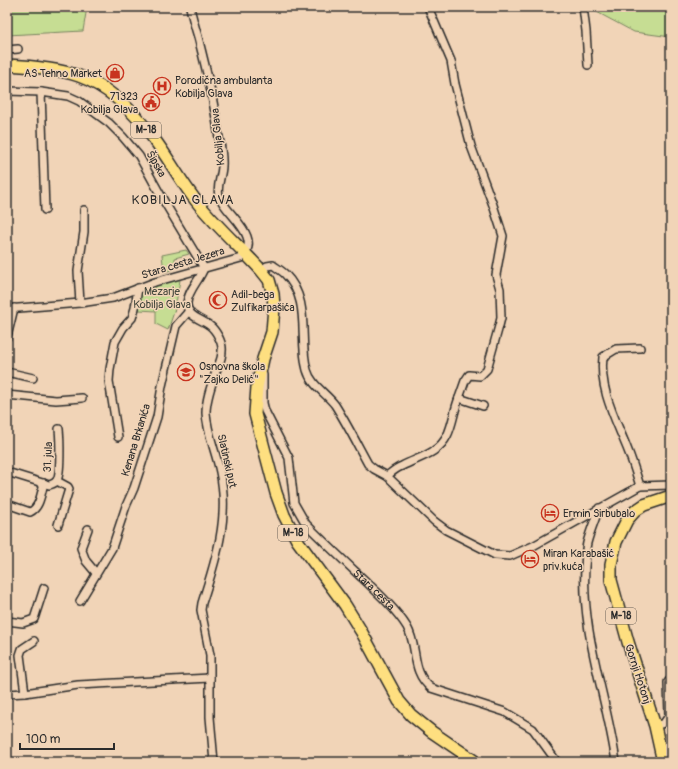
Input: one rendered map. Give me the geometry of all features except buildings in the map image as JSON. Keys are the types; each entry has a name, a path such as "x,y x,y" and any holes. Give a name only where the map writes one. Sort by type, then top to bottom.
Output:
{"main road":[{"name":"M-18","path":"7,65 57,71 78,76 98,85 115,97 131,112 154,139 181,180 198,202 246,253"},
{"name":"Stara cesta","path":"246,253 268,280 273,294 274,307 272,332 256,387 255,414 276,493 287,522 297,540 345,605 399,701 411,715 432,732 476,762"},
{"name":"Gornji Hotonj","path":"663,762 655,726 628,642 611,580 611,564 616,542 627,520 635,511 644,505 671,496"}],"street":[{"name":"Kobilja Glava","path":"190,7 215,110 222,166 218,189 219,197 241,226 246,236 249,244 246,253"},
{"path":"387,476 397,468 432,452 440,446 449,432 455,408 465,381 469,375 480,376 487,369 501,318 500,289 496,275 503,236 471,146 455,84 451,61 428,7"},
{"path":"583,7 588,65"},
{"path":"7,50 18,49"},
{"name":"Šipska","path":"7,91 41,92 68,96 79,101 109,123 139,156 204,268"},
{"path":"41,92 45,210"},
{"path":"80,303 78,271 84,232 84,210"},
{"name":"Stara cesta Jezera","path":"11,308 80,303 113,298 155,282 241,258 246,253"},
{"path":"261,270 267,266 273,265 286,275 297,291 302,308 304,356 307,372 312,381 334,405 368,464 387,476 434,521 446,530 495,554 510,556 532,546 640,486 671,485"},
{"path":"189,311 186,304 189,294 201,276 204,268"},
{"path":"118,437 114,404 109,381 110,369 115,342 123,328 132,318 136,308 138,288"},
{"path":"7,337 11,308"},
{"name":"Kenana Brkanića","path":"80,601 112,548 157,417 162,386 176,326 189,311"},
{"name":"Slatinski put","path":"189,311 194,318 213,328 221,343 222,352 207,400 206,413 207,426 220,473 224,503 223,527 217,557 201,610 210,655 210,717 214,762"},
{"path":"640,348 616,349 603,357 601,370 607,399 628,449 640,486"},
{"name":"Stara cesta","path":"263,359 265,411 289,458 294,503 306,524 382,596 407,627 412,639 419,674 424,682 431,688 505,712 533,729 557,762"},
{"path":"7,372 32,378"},
{"path":"7,395 56,400 82,398"},
{"path":"459,398 483,406"},
{"name":"31. jula","path":"7,472 49,485 54,483 58,479 60,429"},
{"path":"56,481 68,487 69,492 58,525"},
{"path":"7,504 30,512 33,511 36,508 44,483"},
{"path":"599,508 587,544 585,578 586,615 612,733 616,762"},
{"path":"88,529 81,548 86,561 96,573"},
{"path":"7,621 23,623 34,619 44,588"},
{"path":"25,693 20,655 22,649 34,641"},
{"path":"7,694 25,693 78,685 210,678"},
{"path":"655,726 664,723 669,716 668,682 671,679"}],"green space":[{"path":"7,7 87,7 83,31 7,35"},
{"path":"593,7 671,7 671,37 634,32 593,10"},
{"name":"Mezarje Kobilja Glava","path":"186,250 189,254 175,258 175,269 164,272 162,255"},
{"name":"Mezarje Kobilja Glava","path":"178,276 180,280 175,309 168,330 156,324 156,311 138,309 141,293 143,291"}],"place":[{"name":"AS Tehno Market","path":"115,73"},
{"name":"Porodična ambulanta Kobilja Glava","path":"162,86"},
{"name":"71323 Kobilja Glava","path":"151,102"},
{"name":"Adil-bega Zulfikarpašića","path":"218,300"},
{"name":"Osnovna škola \"Zajko Delić\"","path":"186,372"},
{"name":"Ermin Sirbubalo","path":"550,513"},
{"name":"Miran Karabašić priv.kuća","path":"530,559"}],"district":[{"name":"KOBILJA GLAVA","path":"183,200"}]}
